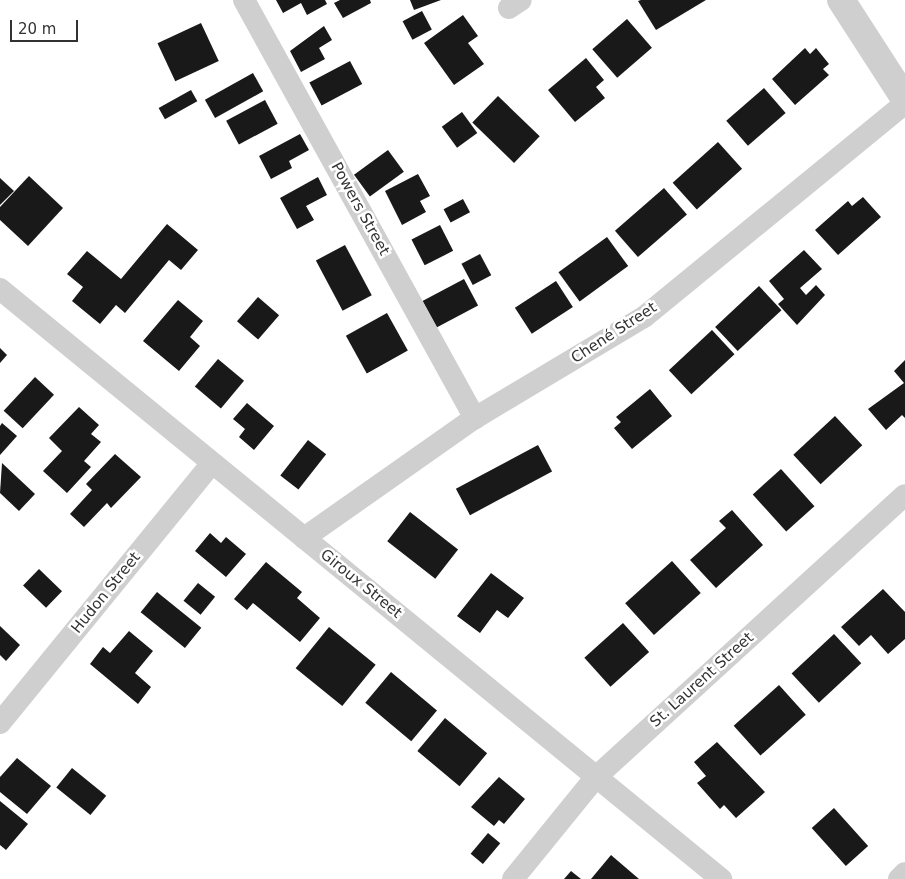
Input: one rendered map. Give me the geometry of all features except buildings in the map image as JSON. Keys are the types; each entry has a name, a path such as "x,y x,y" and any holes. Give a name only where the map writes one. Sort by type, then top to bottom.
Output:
{"street":[{"name":"Powers Street","path":"244,0 476,418"},
{"path":"841,0 905,101"},
{"name":"Chené Street","path":"304,538 476,418 644,317 905,101"},
{"name":"Giroux Street","path":"0,289 721,879"},
{"name":"Hudon Street","path":"0,723 212,463"},
{"name":"St. Laurent Street","path":"514,879 596,777 905,494"},
{"path":"899,879 905,874"}]}
